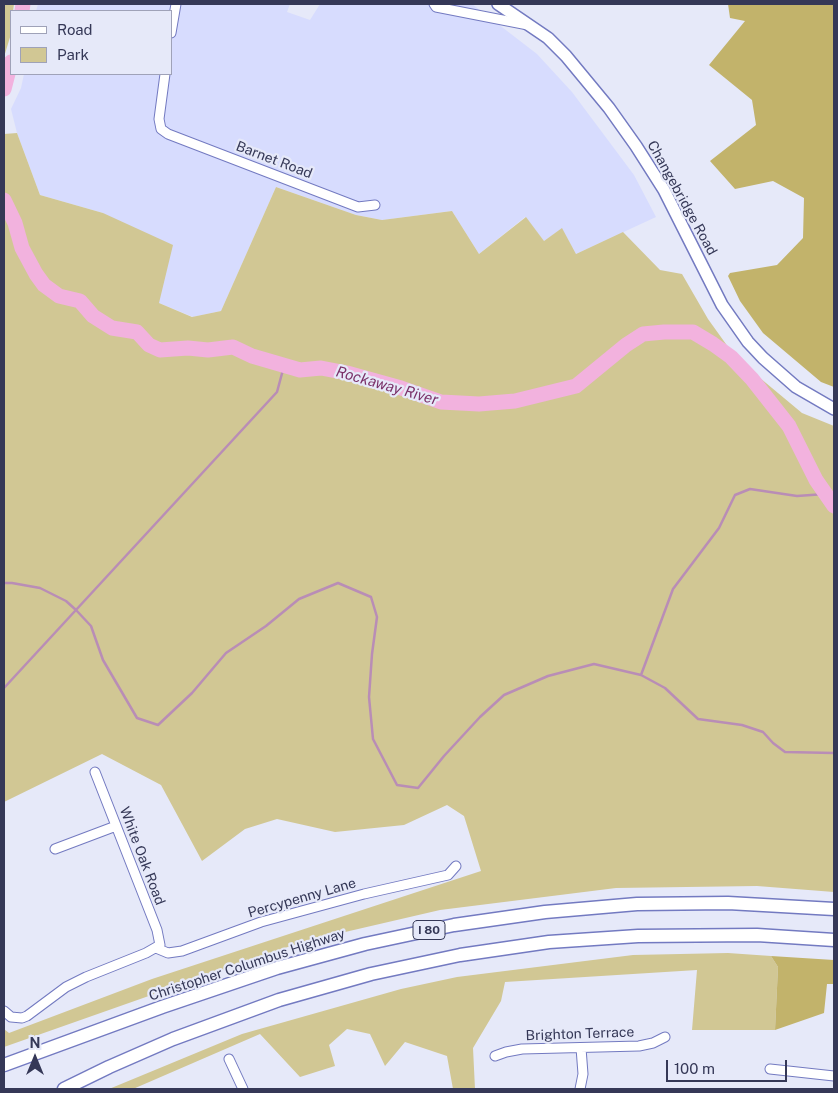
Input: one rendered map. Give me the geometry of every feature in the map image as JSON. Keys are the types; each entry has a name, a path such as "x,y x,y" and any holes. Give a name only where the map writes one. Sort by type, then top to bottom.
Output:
{"highway":[{"name":"Christopher Columbus Highway","path":"4,1065 162,1007 277,968 365,944 454,925 545,912 667,903 759,904 834,909"},
{"name":"I 80","path":"64,1089 173,1039 279,1000 371,974 460,955 549,942 638,936 737,934 834,940"}],"main road":[{"name":"Changebridge Road","path":"498,4 548,38 566,56 609,108 636,146 667,197 722,305 748,342 796,387 834,409"}],"street":[{"path":"172,27 176,4"},
{"path":"434,4 436,7 529,25"},
{"path":"453,10 463,4"},
{"name":"Barnet Road","path":"165,75 158,119 161,129 165,132 358,207 375,205"},
{"name":"White Oak Road","path":"95,772 157,930 160,945 156,948"},
{"path":"55,849 116,826"},
{"name":"Percypenny Lane","path":"156,948 173,954 270,920 364,894 448,876 456,866"},
{"path":"4,1011 11,1017 22,1018 27,1016 66,987 156,948"},
{"name":"Brighton Terrace","path":"496,1056 522,1049 639,1046 653,1043 666,1037"},
{"path":"580,1089 583,1074 581,1048"},
{"path":"229,1059 243,1089"},
{"path":"770,1069 834,1076"}],"shaded area":[{"path":"38,4 290,4 287,12 310,20 320,4 436,4 445,6 448,4 472,4 537,54 572,92 634,175 656,217 576,254 562,229 544,241 525,217 479,254 452,211 382,220 356,215 276,187 221,311 193,317 159,303 103,213 40,195 17,133 11,109 21,88 24,75 172,75 172,10 36,10"},
{"path":"728,4 834,4 834,387 821,382 763,333 740,301 728,276 730,273 777,265 803,238 804,198 773,181 735,189 710,161 756,125 752,100 709,65 745,21 730,18"},
{"path":"771,956 834,960 834,984 827,984 824,1013 775,1030 778,967"}],"green space":[{"path":"4,4 14,4 13,10 10,10 10,37 4,57"},
{"path":"17,133 40,195 103,213 173,245 159,303 192,317 221,311 276,187 356,215 382,220 452,211 479,254 526,217 544,241 562,228 576,254 623,232 660,270 682,274 708,319 736,358 802,413 834,426 834,892 757,886 616,888 440,910 302,942 4,1047 4,1029 9,1033 152,979 481,871 464,816 447,805 404,825 335,832 277,819 245,829 202,861 161,785 102,754 4,802 4,134"},
{"path":"728,953 771,956 778,967 775,1030 692,1030 697,970 505,982 501,1001 473,1048 475,1089 453,1089 447,1056 405,1042 385,1066 370,1034 347,1029 329,1045 335,1066 300,1077 260,1034 133,1089 109,1089 242,1034 401,989 457,977 633,955"}],"waterway":[{"name":"Rockaway River","path":"22,10 23,4"},
{"name":"Rockaway River","path":"4,89 10,66"},
{"name":"Rockaway River","path":"4,200 15,223 22,248 44,285 59,296 80,301 93,316 112,328 137,332 149,345 160,350 188,348 208,350 233,347 252,356 300,370 321,368 401,388 441,402 479,404 515,401 576,386 626,345 643,334 693,332 731,357 752,379 789,426 816,480 834,506"},
{"path":"4,688 277,392 284,366"},
{"path":"641,675 673,589 719,528 735,495 750,489 797,496 825,494"},
{"path":"4,583 40,588 66,601 76,610 91,626 103,660 137,718 158,725 192,693 226,653 266,626 299,599 338,583 371,597 377,617 369,697 373,739 397,785 418,788 480,717 504,695 548,676 594,664 641,675 665,688 698,719 742,725 763,732 785,752 834,753"}]}
